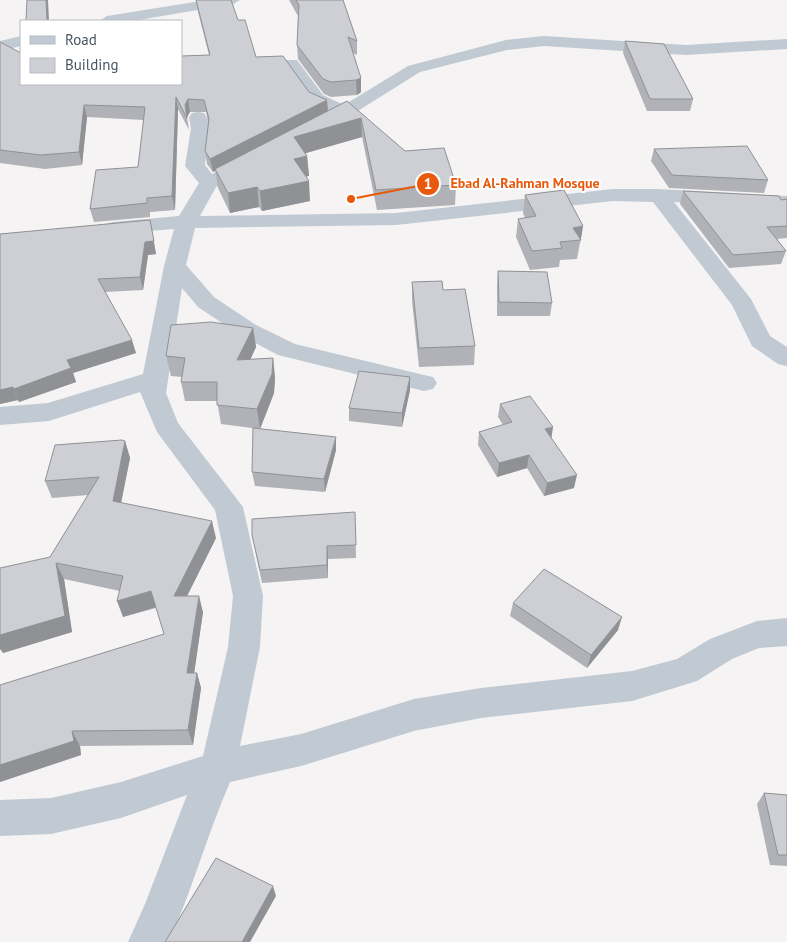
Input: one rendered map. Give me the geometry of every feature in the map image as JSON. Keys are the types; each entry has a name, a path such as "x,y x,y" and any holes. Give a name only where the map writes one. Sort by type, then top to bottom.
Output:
{"street":[{"path":"113,20 233,0"},
{"path":"0,46 20,41"},
{"path":"308,133 414,70 506,45 544,41 686,50 787,44"},
{"path":"291,63 317,99 346,112"},
{"path":"198,117 200,128 195,166 209,183"},
{"path":"148,942 162,912 194,821 218,768 244,647 248,596 229,507 166,426 154,393 155,379 175,266 186,222 209,183 263,156"},
{"path":"91,230 186,222 396,219 613,195 658,195 787,202"},
{"path":"658,195 743,304 760,341 787,358"},
{"path":"175,266 206,302 248,330 287,350 424,383"},
{"path":"0,416 49,412 155,379"},
{"path":"0,818 51,816 121,800 218,768 301,750 414,715 481,704 632,686 685,671 720,649 757,635 787,632"}],"building":[{"path":"27,0 46,0 47,20 26,20"},
{"path":"196,0 231,0 238,20 245,20 256,57 283,56 309,92 327,100 210,159 205,151 209,119 204,100 188,99 185,105 187,118 176,97 172,196 147,198 147,203 90,209 96,170 138,167 145,107 84,105 79,152 41,155 0,150 0,42 20,52 20,85 182,85 182,56 210,55"},
{"path":"296,0 343,0 357,41 348,37 361,78 331,82 323,79 297,45 299,5"},
{"path":"625,41 664,44 693,99 650,99"},
{"path":"347,101 405,151 444,148 456,185 376,190 361,118 294,137 307,156 294,159 309,181 260,191 257,187 228,193 215,169"},
{"path":"747,146 768,180 672,175 654,149"},
{"path":"564,190 583,226 573,228 581,240 560,242 562,248 532,251 518,219 536,216 525,195"},
{"path":"683,191 779,196 781,200 787,199 787,226 767,227 786,251 733,255"},
{"path":"150,220 154,241 145,242 140,277 98,279 132,340 67,360 71,368 14,389 13,387 0,390 0,234"},
{"path":"498,271 547,272 552,303 499,302"},
{"path":"442,281 443,290 465,289 475,346 419,348 412,282"},
{"path":"211,322 253,328 237,360 273,358 272,374 257,409 217,405 217,382 181,382 185,358 166,356 171,325"},
{"path":"359,371 410,377 402,413 349,408"},
{"path":"530,396 553,427 545,429 577,475 547,483 529,455 499,463 479,432 512,422 500,404"},
{"path":"253,428 336,437 324,479 252,472"},
{"path":"125,441 113,501 212,521 174,596 199,596 187,673 197,673 188,730 72,731 74,741 0,765 0,685 164,634 151,591 117,601 123,576 56,563 65,616 0,635 0,568 50,557 99,477 45,481 55,445"},
{"path":"355,512 356,545 327,546 327,565 260,570 252,535 252,519"},
{"path":"544,569 622,617 591,655 513,603"},
{"path":"764,793 787,795 787,855 778,855"},
{"path":"216,858 273,886 242,942 165,942"}],"place":[{"name":"Ebad Al-Rahman Mosque","path":"351,199"}]}
